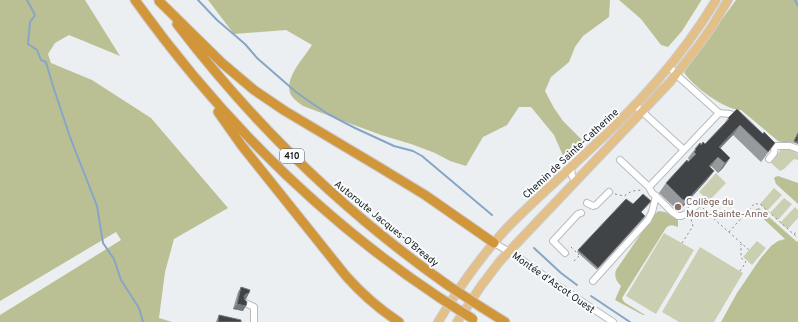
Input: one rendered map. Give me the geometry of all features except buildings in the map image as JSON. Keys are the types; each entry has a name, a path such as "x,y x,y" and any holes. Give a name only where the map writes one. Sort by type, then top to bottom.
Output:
{"highway":[{"name":"410","path":"135,0 161,36 194,76 240,129 280,170 373,250 440,298 476,320"},
{"path":"159,0 222,63 247,85 285,111 405,182 494,243"},
{"name":"Autoroute Jacques-O'Bready","path":"159,0 185,36 217,75 286,150 366,223 449,286 504,322"},
{"path":"194,76 242,146 346,276 373,303 399,322"}],"main road":[{"name":"Chemin de Sainte-Catherine","path":"438,322 465,280 494,243 529,206 590,150 655,84 698,28 716,0"},
{"name":"Chemin de Sainte-Catherine","path":"457,322 492,271 509,251 643,112 677,74 705,37 728,0"}],"street":[{"path":"669,67 719,113 730,114 744,121"},
{"path":"635,105 684,150"},
{"path":"649,187 719,113"},
{"path":"763,138 772,146 790,146 798,149"},
{"path":"769,159 774,153 775,146"},
{"path":"620,160 649,187 652,193 677,215 683,216 700,206"},
{"path":"571,167 572,176 576,181"},
{"path":"587,203 593,206 596,205 612,193"},
{"path":"593,281 648,220 652,212 656,196"},
{"path":"565,253 553,241 578,214 581,213"},
{"name":"Montée d'Ascot Ouest","path":"494,243 509,251 613,322"},
{"path":"245,303 254,307 254,322"}],"path":[{"path":"612,193 624,196 631,192 642,190"},
{"path":"729,232 755,203 760,204 798,238"},
{"path":"700,206 749,250"},
{"path":"682,243 693,226 689,213"},
{"path":"794,235 797,232"},
{"path":"740,271 746,262 741,258 741,244"},
{"path":"571,247 580,255 574,261"}],"green space":[{"path":"0,0 85,0 120,56 69,35 55,43 48,54 51,63 92,80 151,118 228,208 174,239 165,272 159,318 172,322 0,322 0,315 121,240 116,232 0,301"},
{"path":"208,0 610,0 609,17 583,36 575,47 569,62 551,77 545,91 563,121 582,140 564,158 554,135 531,107 519,107 507,125 483,137 466,166 450,161 435,153 411,144 381,135 303,106 291,95 289,89 290,82 296,69 312,45 286,30 234,34"},
{"path":"619,0 701,1 682,31 668,47 661,45 641,19"},
{"path":"736,0 798,0 798,133 793,143 778,141 741,110 734,109 718,102 694,84 684,72"},
{"path":"782,148 790,149 798,154 798,160 794,159 780,171 771,163"},
{"path":"716,173 726,183 709,201 699,192"},
{"path":"778,176 798,183 798,204 776,184 774,178"},
{"path":"774,188 782,195 767,211 760,204"},
{"path":"784,198 792,204 778,220 770,213"},
{"path":"795,207 798,210 798,218 788,229 780,223"},
{"path":"759,208 797,242 798,241 798,322 721,322 737,293 760,259 771,246 778,241 785,239 755,211"},
{"path":"659,211 665,212 677,218 678,227 671,225 666,228 622,298 624,302 645,315 643,315 615,300 621,286 616,278 615,272 649,222"},
{"path":"664,233 694,250 656,314 626,296"},
{"path":"757,241 766,248 752,265 743,257"},
{"path":"700,247 743,273 714,322 679,322 662,312"}],"waterway":[{"path":"27,0 35,15 30,22 28,44 37,50 41,60 46,62 70,137 97,206 103,243 114,259 121,280 139,308 143,322"},
{"path":"198,0 217,20 245,44 257,58 296,92 328,114 355,128 394,146 413,151 422,156 492,215"},
{"path":"795,0 798,6"},
{"path":"534,248 561,273 577,285"},
{"path":"591,296 630,322"}],"place":[{"name":"Collège du Mont-Sainte-Anne","path":"678,207"}]}
